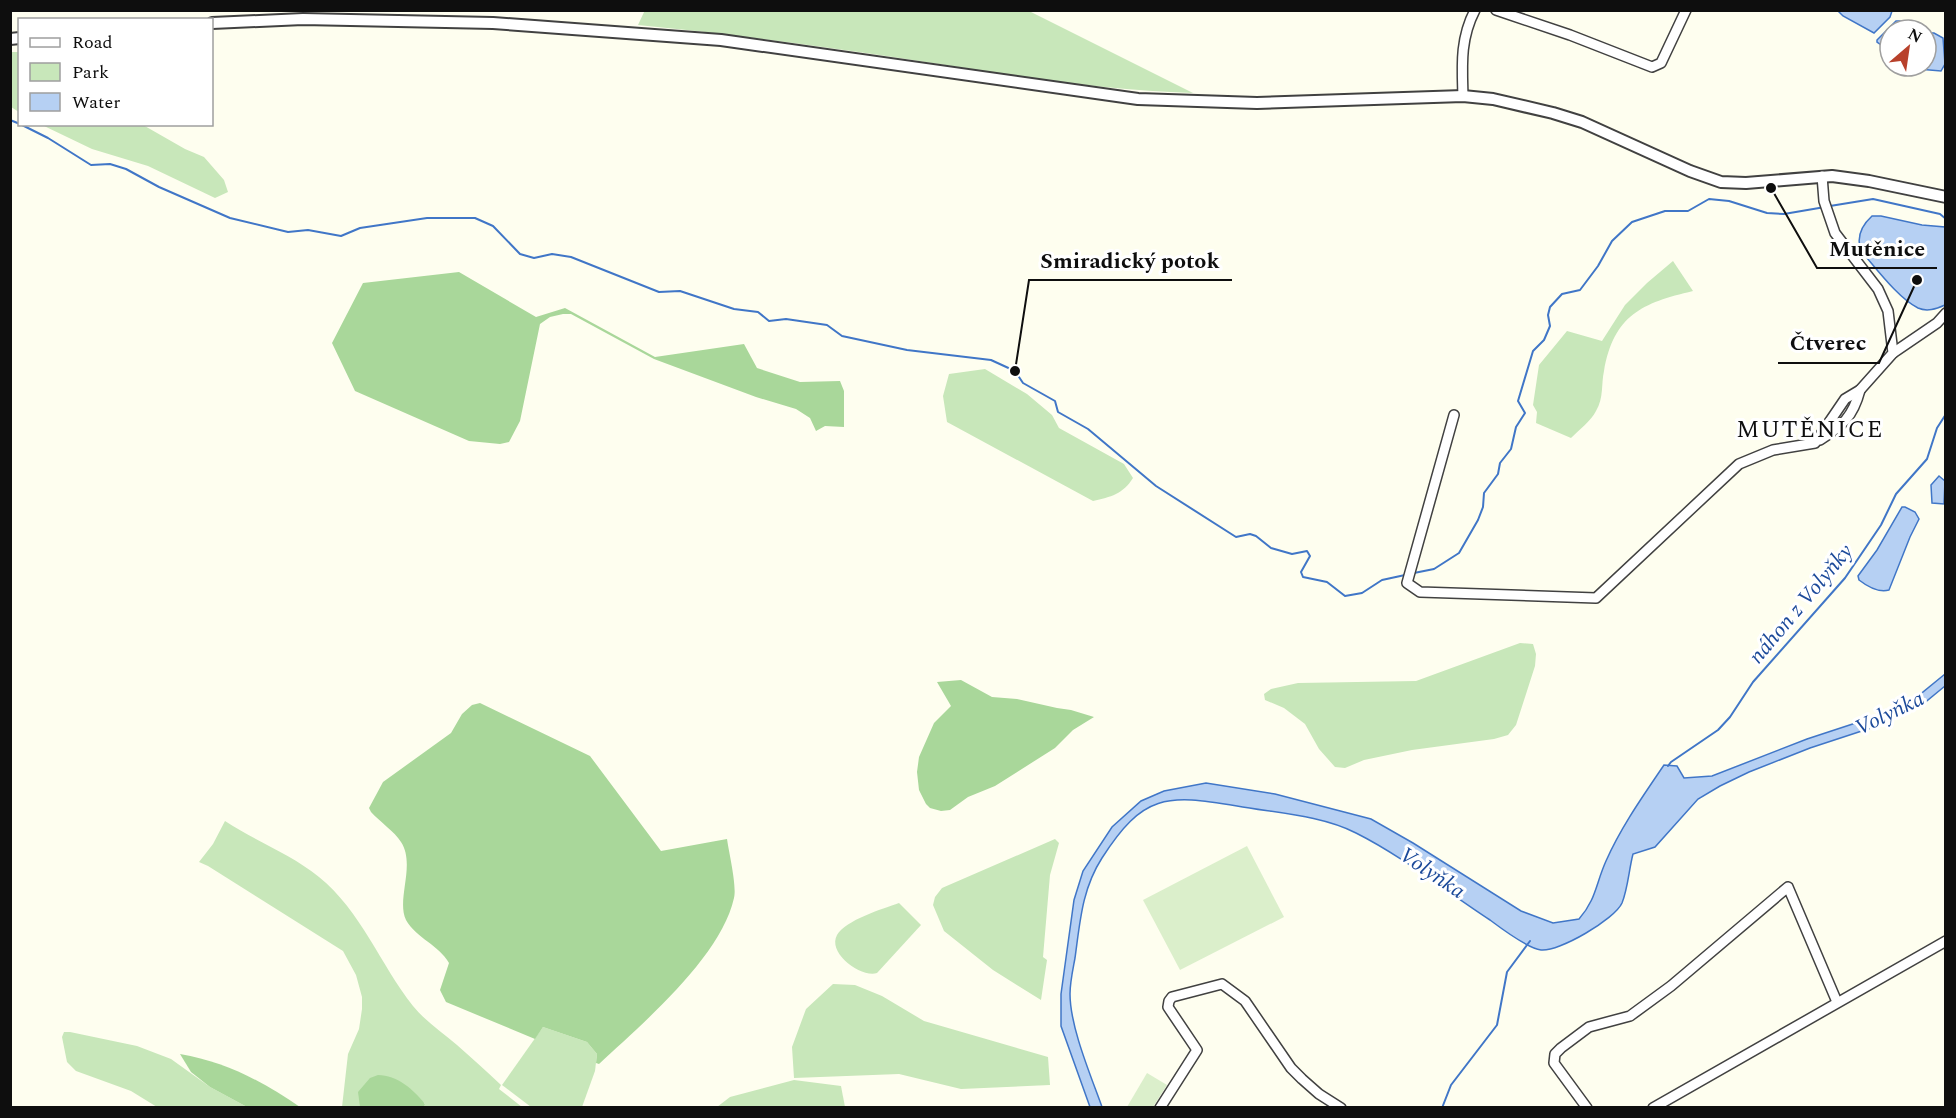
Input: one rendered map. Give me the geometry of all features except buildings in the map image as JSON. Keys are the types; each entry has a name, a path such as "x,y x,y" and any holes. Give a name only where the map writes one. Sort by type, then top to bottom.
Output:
{"street":[{"path":"1463,96 1461,53 1474,10"},
{"path":"1496,10 1570,35 1652,67 1660,63 1686,10"},
{"path":"213,23 303,19 493,23 721,40 1138,99 1257,103 1463,96 1514,103 1553,112 1582,122 1690,171 1721,182 1746,183 1822,176 1850,178 1946,197"},
{"path":"1822,176 1826,212 1835,233 1878,289 1888,311 1893,353"},
{"path":"1454,415 1407,583 1420,592 1596,598 1739,464 1773,450 1815,443 1845,399 1860,390 1893,353 1937,323 1946,313"},
{"path":"1587,1107 1554,1063 1555,1054 1589,1027 1630,1016 1671,986 1788,887 1837,1002"},
{"path":"1653,1107 1946,941"},
{"path":"1160,1107 1197,1050 1168,1007 1169,1001 1172,997 1222,984 1245,1001 1291,1068 1319,1094 1341,1107"}],"green space":[{"path":"645,10 1029,11 1193,93 1077,84 793,43 638,25"},
{"path":"11,52 18,52 18,111 11,107"},
{"path":"44,126 145,126 204,157 224,180 228,192 215,198 148,166 92,149"},
{"path":"1673,261 1693,291 1645,307 1623,324 1609,352 1600,401 1591,418 1571,438 1536,423 1537,412 1533,405 1539,365 1567,331 1602,341 1625,305"},
{"path":"459,272 536,317 565,308 655,357 744,344 757,368 800,382 840,381 844,391 844,427 825,426 816,431 810,418 796,409 756,397 654,359 571,314 550,317 540,324 520,421 509,442 500,444 469,441 355,391 332,343 363,283"},
{"path":"985,369 1027,394 1052,415 1059,428 1124,464 1133,478 1116,494 1093,501 947,422 943,396 949,374"},
{"path":"1520,643 1533,644 1536,654 1535,666 1516,725 1508,735 1494,739 1412,750 1364,760 1345,768 1335,767 1319,749 1305,724 1284,708 1265,700 1264,694 1271,689 1298,683 1416,681"},
{"path":"961,680 992,697 1017,699 1094,717 1073,730 1055,748 995,786 968,797 950,810 941,811 930,808 919,790 917,772 919,757 934,723 951,706 937,682"},
{"path":"480,703 590,756 661,851 727,839 735,893 726,920 714,943 678,988 599,1064 596,1063 597,1054 587,1042 543,1027 535,1039 446,1002 440,990 449,963 406,920 403,902 407,871 405,851 398,838 369,808 383,782 451,733 462,714 472,705"},
{"path":"225,821 297,861 334,891 347,906 401,990 418,1012 501,1085 499,1089 522,1107 424,1107 425,1103 360,1096 360,1107 342,1107 348,1054 359,1029 362,1009 362,997 356,975 343,951 199,862 213,844"},
{"path":"1055,839 1059,843 1050,875 1043,957 1047,960 1041,1000 993,970 944,931 933,905 935,897 942,888"},
{"path":"1247,846 1284,917 1180,970 1143,900"},
{"path":"899,903 921,925 877,973 863,972 847,963 837,949 835,942 837,935 848,925 865,916"},
{"path":"833,984 855,985 882,996 924,1021 1048,1057 1050,1085 961,1089 899,1074 794,1078 792,1047 806,1009"},
{"path":"543,1027 587,1042 597,1054 595,1071 582,1107 531,1107 502,1085"},
{"path":"64,1032 137,1046 171,1059 210,1087 247,1107 157,1107 131,1091 76,1071 67,1062 62,1037"},
{"path":"180,1054 228,1067 272,1089 300,1107 247,1107 210,1087 191,1072"},
{"path":"1147,1073 1167,1085 1153,1107 1127,1107"},
{"path":"378,1075 392,1077 410,1088 425,1104 424,1107 360,1107 358,1092 370,1078"},
{"path":"794,1080 841,1086 845,1107 717,1107 730,1097"}],"water":[{"path":"1838,11 1892,11 1889,18 1878,18 1878,29 1874,33"},
{"path":"1938,35 1943,38 1945,64 1941,71 1938,71"},
{"path":"1872,216 1945,227 1945,305 1925,310 1910,303 1861,251 1859,241 1861,232"},
{"path":"1939,476 1945,481 1944,504 1932,503 1931,485"},
{"path":"1902,507 1915,512 1919,519 1889,590 1877,590 1862,583 1858,576 1877,550"},
{"name":"Volyňka","path":"1945,674 1945,686 1923,704 1880,725 1810,748 1749,772 1698,799 1655,847 1633,854 1624,897 1617,910 1586,933 1549,949 1535,949 1522,942 1390,852 1356,833 1328,822 1298,815 1192,800 1174,800 1144,810 1130,821 1102,858 1090,882 1080,919 1070,994 1077,1036 1102,1107 1090,1107 1061,1026 1061,994 1074,900 1083,871 1112,827 1141,801 1164,791 1206,783 1275,794 1371,819 1521,911 1553,923 1579,919 1592,898 1618,836 1664,765 1677,766 1684,778 1712,776 1807,739 1877,716 1918,696"}],"waterway":[{"path":"10,120 18,123"},
{"path":"24,126 91,165 110,164 126,169 159,187 230,218 288,232 308,230 341,236 360,228 427,218 475,218 493,226 520,254 534,258 552,254 571,257 659,292 680,291 734,309 758,312 769,321 786,319 827,325 842,336 907,350 991,360 1015,371 1023,383 1055,401 1058,412 1088,429 1156,486 1236,537 1250,534 1271,548 1292,554 1307,551 1310,556 1301,572 1303,577 1327,582 1345,596 1362,593 1382,580 1405,575"},
{"path":"1414,573 1434,569 1459,553 1478,520 1483,507 1484,493 1498,474 1500,463 1511,449 1516,427 1525,413 1518,401 1533,351 1544,340 1550,326 1548,315 1550,307 1562,294 1580,290 1598,266 1612,241 1632,222 1665,211 1688,211 1709,199 1729,201 1767,213 1784,214 1825,207"},
{"path":"1830,206 1873,199 1940,214 1946,219"},
{"name":"náhon z Volyňky","path":"1668,766 1718,730 1730,717 1753,682 1845,578 1881,525 1896,494 1927,459 1937,428 1946,414"},
{"path":"1442,1108 1451,1085 1497,1025 1507,972 1530,941"}],"place":[{"name":"Mutěnice","path":"1771,188"},
{"name":"Čtverec","path":"1917,280"},
{"name":"Smiradický potok","path":"1015,371"}],"district":[{"name":"MUTĚNICE","path":"1810,429"}]}
